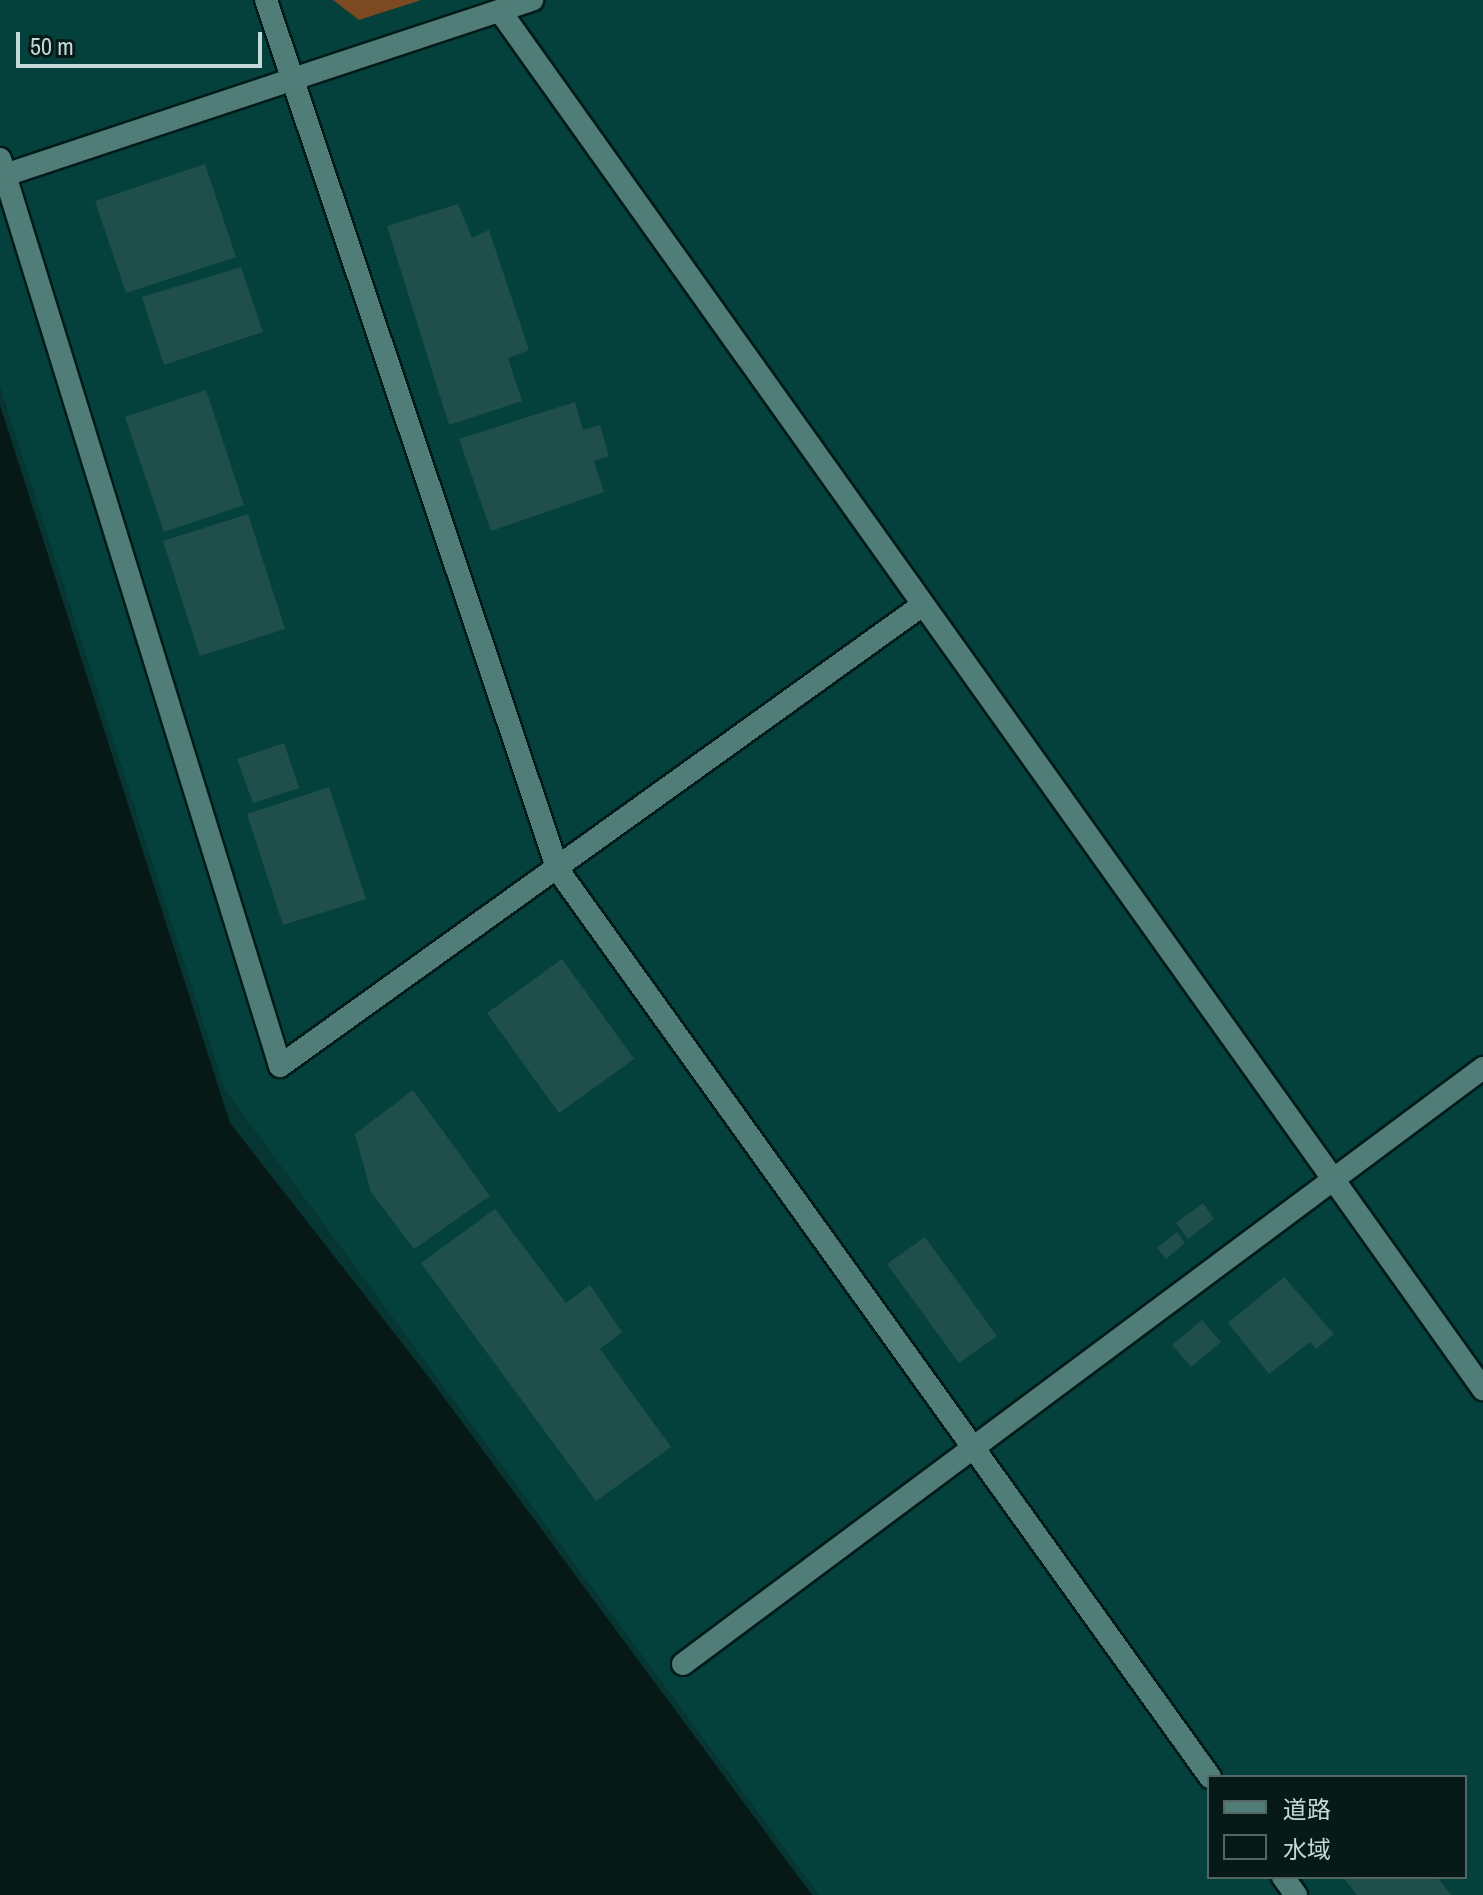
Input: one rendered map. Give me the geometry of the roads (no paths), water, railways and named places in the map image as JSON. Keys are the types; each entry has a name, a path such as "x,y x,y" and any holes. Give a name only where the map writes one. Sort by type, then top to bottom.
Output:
{"street":[{"path":"266,0 558,870 969,1446 1209,1775"},
{"path":"532,0 293,79 3,167 280,1066 558,870 921,606"},
{"path":"500,11 921,606 1483,1389"},
{"path":"683,1664 969,1446 1483,1068"}],"water":[{"path":"0,405 230,1123 431,1380 812,1895 0,1895"}]}
